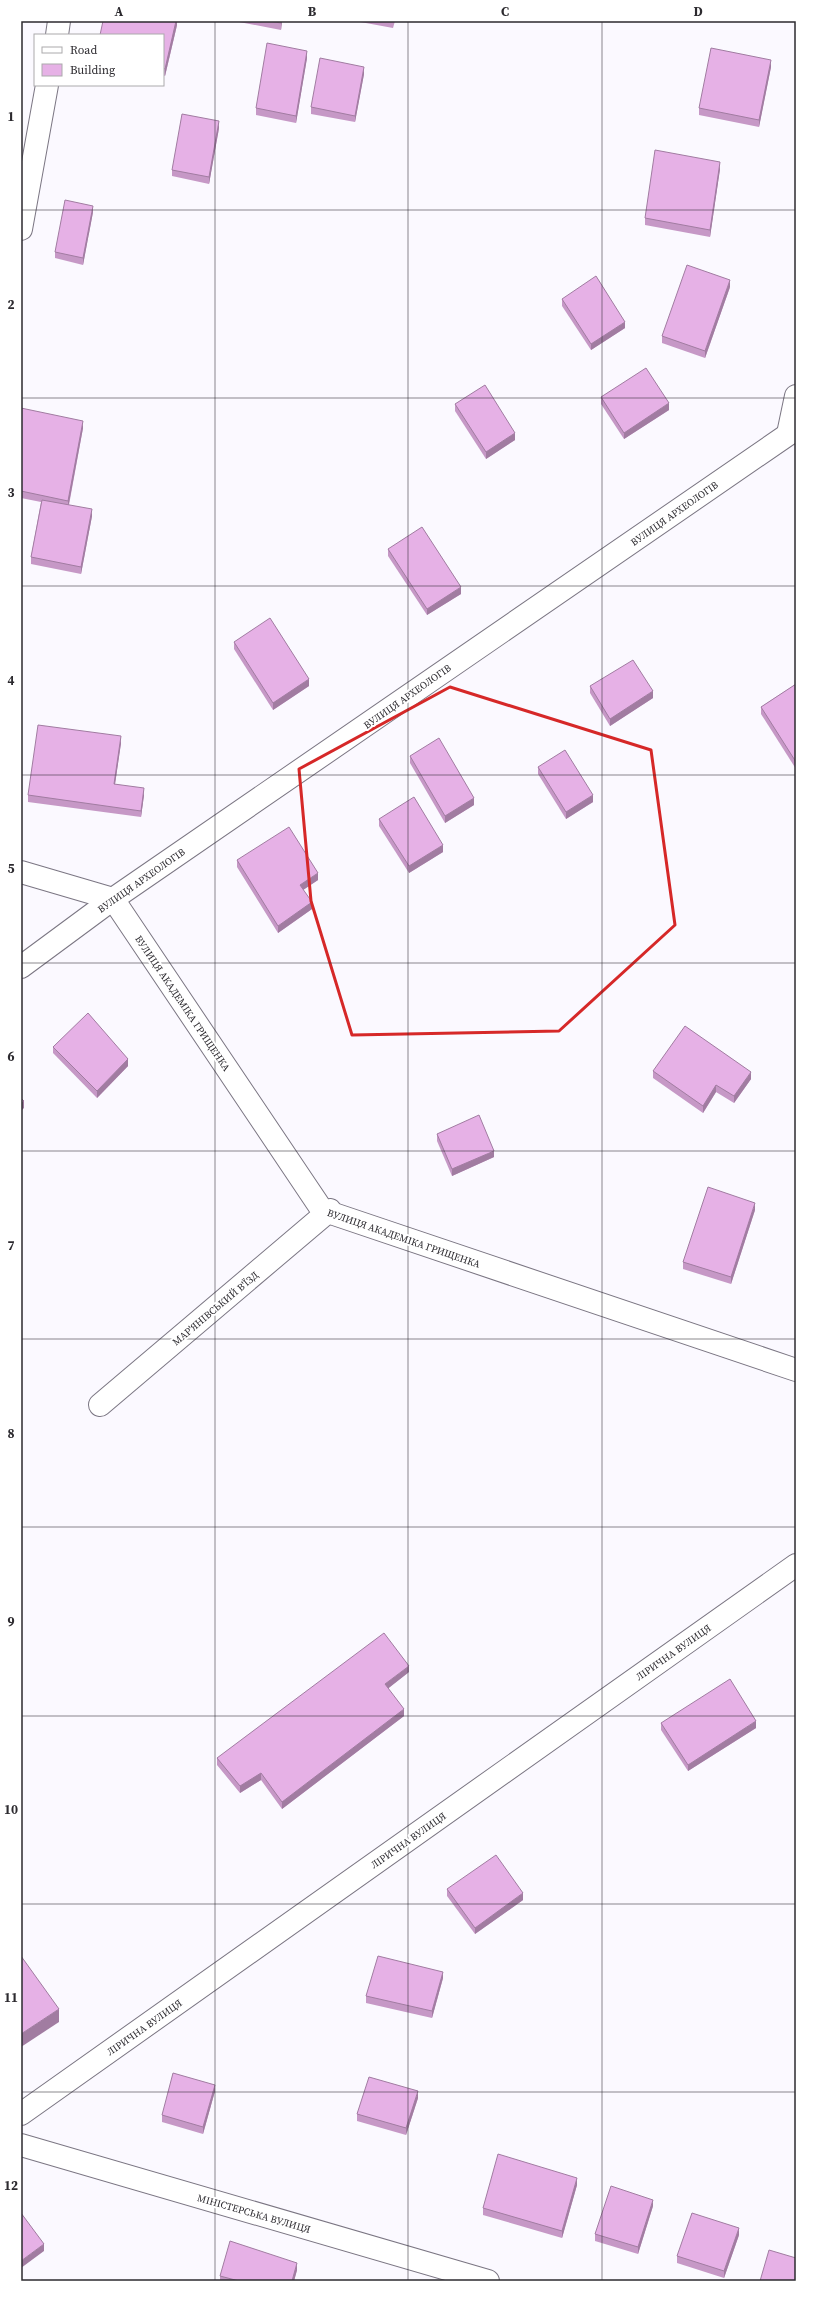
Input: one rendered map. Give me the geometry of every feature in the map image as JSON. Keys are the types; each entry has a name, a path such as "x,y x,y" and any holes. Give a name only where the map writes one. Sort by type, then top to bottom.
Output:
{"street":[{"path":"57,34 59,21"},
{"path":"21,229 47,86"},
{"path":"792,432 796,396"},
{"name":"ВУЛИЦЯ АРХЕОЛОГІВ","path":"21,967 113,899 792,432"},
{"path":"21,872 113,899"},
{"name":"ВУЛИЦЯ АКАДЕМІКА ГРИЩЕНКА","path":"113,899 322,1210 329,1211 796,1370"},
{"name":"МАР'ЯНІВСЬКИЙ В'ЇЗД","path":"100,1405 329,1211"},
{"name":"ЛІРИЧНА ВУЛИЦЯ","path":"21,2114 796,1565"},
{"name":"МІНІСТЕРСЬКА ВУЛИЦЯ","path":"21,2145 488,2281"}],"highlighted area":[{"path":"450,687 651,750 675,925 559,1031 352,1035 311,901 299,769"}],"building":[{"path":"103,21 176,21 165,69 164,34 100,34"},
{"path":"269,21 281,21 281,23"},
{"path":"267,43 307,51 296,116 256,108"},
{"path":"711,48 771,60 759,120 699,108"},
{"path":"320,58 364,67 355,116 311,107"},
{"path":"182,114 219,121 209,177 172,170"},
{"path":"655,150 720,162 710,230 645,218"},
{"path":"65,200 93,206 83,258 55,252"},
{"path":"687,265 730,280 705,351 662,336"},
{"path":"596,276 625,322 591,344 562,299"},
{"path":"646,368 669,403 624,433 601,397"},
{"path":"485,385 515,433 486,452 455,404"},
{"path":"21,408 83,421 68,501 21,491"},
{"path":"42,500 92,509 81,567 31,557"},
{"path":"422,527 461,587 427,609 388,549"},
{"path":"270,618 309,679 273,703 234,642"},
{"path":"633,660 653,691 610,719 590,686"},
{"path":"796,684 796,762 761,707"},
{"path":"38,725 121,736 114,784 144,788 141,811 28,795"},
{"path":"439,738 474,798 445,816 410,756"},
{"path":"565,750 593,795 566,812 538,767"},
{"path":"414,797 443,845 409,866 379,819"},
{"path":"289,827 318,873 300,885 312,902 278,926 237,860"},
{"path":"88,1013 128,1059 97,1091 53,1047"},
{"path":"685,1026 751,1072 734,1096 716,1085 703,1106 653,1071"},
{"path":"479,1115 494,1151 452,1169 437,1134"},
{"path":"708,1187 755,1203 731,1277 683,1262"},
{"path":"384,1633 409,1666 385,1684 404,1709 282,1802 261,1773 240,1786 217,1758"},
{"path":"730,1679 756,1721 688,1765 661,1723"},
{"path":"496,1855 523,1893 475,1928 447,1889"},
{"path":"21,1956 59,2009 21,2034"},
{"path":"378,1956 443,1972 432,2011 366,1996"},
{"path":"173,2073 215,2085 203,2127 162,2115"},
{"path":"369,2077 418,2091 406,2128 357,2114"},
{"path":"498,2154 577,2178 562,2231 483,2208"},
{"path":"611,2186 653,2200 638,2247 595,2234"},
{"path":"21,2213 44,2244 21,2261"},
{"path":"692,2213 739,2228 724,2271 677,2256"},
{"path":"230,2241 297,2263 292,2281 239,2281 220,2276"},
{"path":"769,2250 796,2258 796,2281 760,2281"}]}
